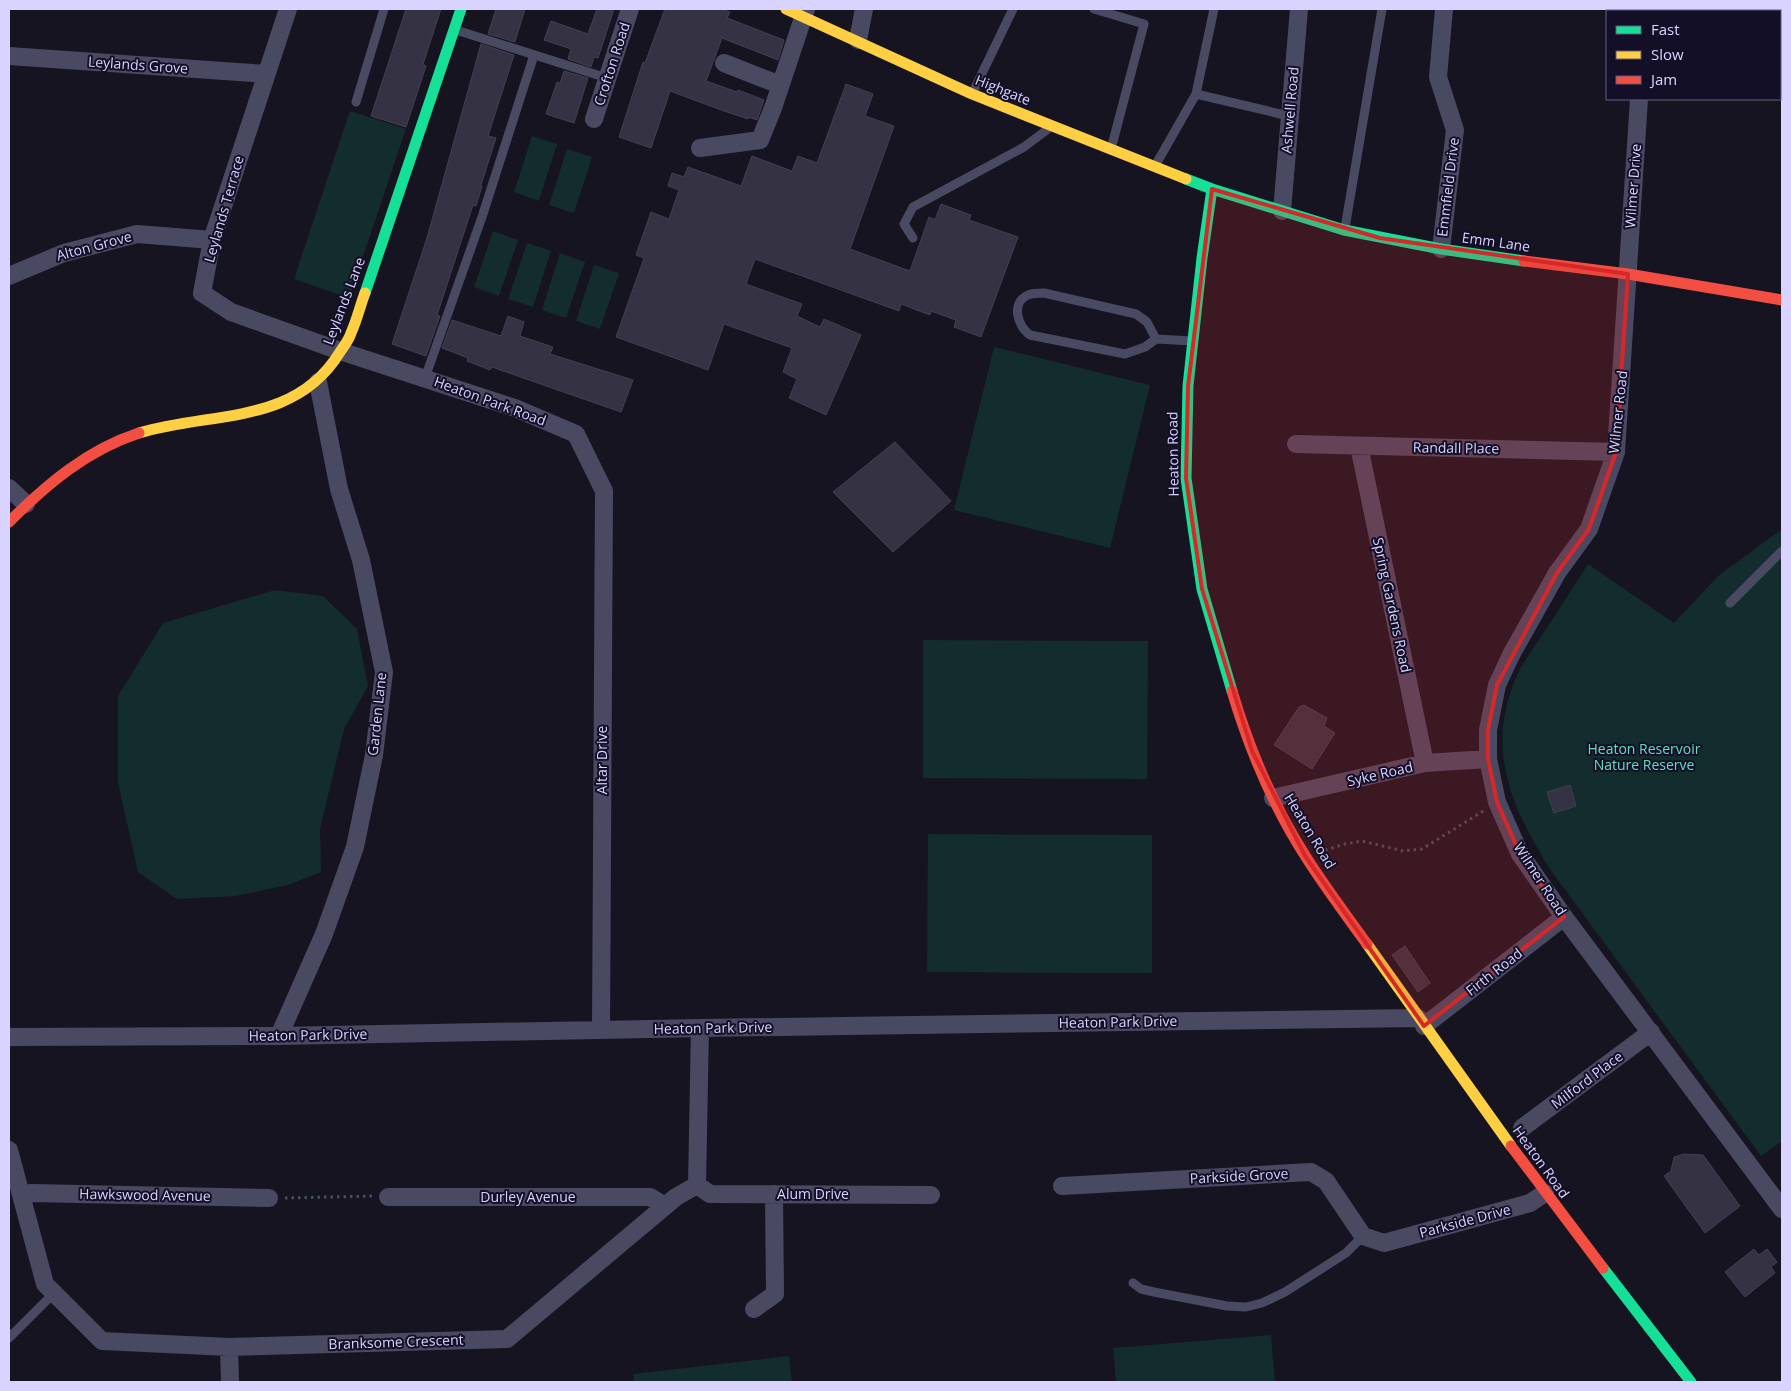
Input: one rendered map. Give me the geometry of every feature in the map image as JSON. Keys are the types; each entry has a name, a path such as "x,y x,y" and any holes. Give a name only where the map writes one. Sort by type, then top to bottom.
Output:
{"street":[{"name":"Leylands Terrace","path":"288,9 212,240 202,293 230,312 343,352"},
{"name":"Leylands Lane","path":"9,522 26,504 98,448 155,428 271,408 306,391 318,382 343,352 351,334 461,9"},
{"name":"Crofton Road","path":"594,119 630,9"},
{"name":"Highgate","path":"786,9 805,12 858,40 972,94 1212,189"},
{"path":"858,40 864,9"},
{"name":"Ashwell Road","path":"1282,211 1299,9"},
{"name":"Emmfield Drive","path":"1441,249 1455,130 1438,77 1444,9"},
{"path":"700,148 760,140 773,108 805,12"},
{"name":"Leylands Grove","path":"9,56 266,74"},
{"path":"724,63 780,85"},
{"name":"Wilmer Drive","path":"1628,274 1639,100"},
{"name":"Emm Lane","path":"1212,189 1344,230 1441,249 1628,274 1782,300"},
{"name":"Heaton Road","path":"1212,189 1192,341 1188,386 1186,478 1202,588 1252,751 1272,798 1305,856 1421,1022 1545,1193 1691,1382"},
{"name":"Alton Grove","path":"9,276 64,253 137,234 212,240"},
{"name":"Wilmer Road","path":"1628,274 1616,452 1589,529 1557,573 1511,655 1497,685 1488,730 1488,759 1497,802 1520,854 1564,917 1782,1209"},
{"name":"Heaton Park Road","path":"343,352 515,408 576,434 604,491"},
{"name":"Garden Lane","path":"279,1036 324,934 355,847 374,755 384,672 361,560 339,489 318,382"},
{"name":"Randall Place","path":"1296,444 1616,452"},
{"name":"Spring Gardens Road","path":"1359,446 1425,763"},
{"path":"9,488 26,504"},
{"name":"Altar Drive","path":"601,1030 604,491"},
{"name":"Syke Road","path":"1272,798 1425,763 1488,759"},
{"name":"Firth Road","path":"1421,1022 1564,917"},
{"name":"Heaton Park Drive","path":"9,1037 279,1036 700,1028 1421,1022"},
{"path":"697,1186 700,1028"},
{"name":"Milford Place","path":"1522,1128 1651,1032"},
{"name":"Branksome Crescent","path":"9,1150 45,1284 102,1341 229,1347 507,1339 676,1197 697,1186"},
{"name":"Parkside Grove","path":"1062,1186 1311,1172 1326,1180 1363,1236"},
{"name":"Alum Drive","path":"697,1186 710,1194 931,1195"},
{"name":"Parkside Drive","path":"1363,1236 1384,1243 1530,1203 1545,1193"},
{"name":"Hawkswood Avenue","path":"21,1194 269,1198"},
{"path":"754,1309 776,1294 774,1194"},
{"name":"Durley Avenue","path":"388,1197 650,1197 665,1206"},
{"path":"229,1347 230,1382"}],"lane":[{"path":"356,102 384,9"},
{"path":"972,94 1013,9"},
{"path":"1094,9 1144,24 1111,150"},
{"path":"1154,167 1196,94 1214,9"},
{"path":"1344,230 1382,9"},
{"path":"454,29 607,78"},
{"path":"425,378 482,217 534,54"},
{"path":"1196,94 1290,116"},
{"path":"913,238 904,224 913,208 1024,148 1052,126"},
{"path":"1156,339 1147,322 1136,314 1044,293 1027,295 1020,300 1017,316 1024,331 1030,335 1125,354 1145,347 1156,339 1192,341"},
{"path":"1730,603 1782,552"},
{"path":"1133,1283 1141,1289 1227,1306 1246,1306 1262,1303 1285,1292 1346,1253 1363,1236"},
{"path":"9,1338 54,1293"}],"path":[{"path":"1305,856 1345,844 1362,842 1403,851 1422,849 1497,802"},
{"path":"269,1198 388,1197"}],"highlighted area":[{"path":"1212,189 1380,238 1628,274 1616,452 1589,529 1557,573 1497,685 1488,730 1488,759 1497,802 1520,854 1564,917 1424,1026 1305,856 1252,751 1202,589 1186,478 1188,386"}],"green space":[{"path":"350,111 406,129 349,298 294,279"},
{"path":"532,136 557,144 539,201 514,192"},
{"path":"567,149 592,157 574,213 549,205"},
{"path":"493,231 518,240 499,296 474,287"},
{"path":"527,243 551,251 533,307 508,299"},
{"path":"560,253 585,262 566,318 542,310"},
{"path":"594,265 619,273 600,329 576,321"},
{"path":"994,347 1150,385 1110,548 954,510"},
{"name":"Heaton Reservoir Nature Reserve","path":"1782,529 1782,1141 1761,1156 1552,872 1537,848 1524,823 1506,774 1503,749 1503,723 1509,697 1520,669 1588,564 1674,623 1718,576"},
{"path":"275,590 323,596 357,629 368,686 344,729 320,829 321,872 288,885 236,896 177,899 138,872 118,783 118,696 163,623"},
{"path":"923,640 1148,641 1147,779 923,778"},
{"path":"928,834 1152,835 1152,973 927,972"},
{"path":"1271,1335 1275,1382 1116,1382 1113,1348"},
{"path":"789,1356 792,1382 634,1382 633,1374"}],"building":[{"path":"406,9 441,9 423,64 426,66 406,127 371,116"},
{"path":"496,9 525,9 515,42 488,34"},
{"path":"597,9 614,9 598,58 594,57 591,67 568,59 571,49 544,40 551,21 588,34"},
{"path":"665,9 721,9 730,12 727,18 784,40 778,60 722,38 706,81 764,100 757,120 724,111 670,91 651,148 619,137 643,62 645,63"},
{"path":"481,44 514,55 488,136 496,138 482,186 476,206 473,205 437,315 440,316 426,356 392,344 427,238"},
{"path":"564,71 588,78 574,123 546,114 557,82 560,83"},
{"path":"846,84 873,94 865,116 894,126 850,249 910,271 929,217 935,220 941,204 971,215 969,220 1018,237 981,337 954,327 956,320 931,311 930,315 901,304 899,311 755,259 746,284 802,304 797,316 820,327 824,319 861,335 826,415 789,398 797,379 783,372 792,348 724,324 708,370 616,337 644,258 636,255 651,212 669,219 679,190 668,186 672,173 684,177 688,167 741,186 752,156 792,171 798,156 817,163"},
{"path":"508,316 524,322 520,336 553,347 550,354 633,380 621,412 492,367 490,370 467,361 468,358 442,348 452,320 501,336"},
{"path":"895,442 951,501 893,552 833,492"},
{"path":"1304,705 1327,718 1324,726 1335,733 1312,769 1274,745 1299,707"},
{"path":"1570,785 1576,806 1554,813 1547,792"},
{"path":"1405,946 1430,983 1418,992 1392,955"},
{"path":"1684,1154 1703,1155 1740,1206 1705,1233 1664,1176 1671,1171 1674,1157"},
{"path":"1754,1249 1759,1255 1767,1249 1777,1262 1771,1267 1775,1273 1745,1297 1725,1272"}],"traffic: fast":[{"path":"365,293 461,9"},
{"path":"1186,179 1212,189 1344,230 1441,249 1524,261"},
{"path":"1212,189 1202,258 1188,386 1186,478 1202,589 1232,691"},
{"path":"1603,1268 1691,1382"}],"traffic: slow":[{"path":"786,9 972,94 1186,179"},
{"path":"139,433 166,426 250,412 276,404 300,393 321,376 346,343 365,293"},
{"path":"1367,944 1511,1146"}],"traffic: jam":[{"path":"1524,261 1628,274 1782,300"},
{"path":"9,522 38,494 85,459 120,440 139,433"},
{"path":"1232,691 1254,755 1283,818 1313,868 1367,944"},
{"path":"1511,1146 1603,1268"}]}
